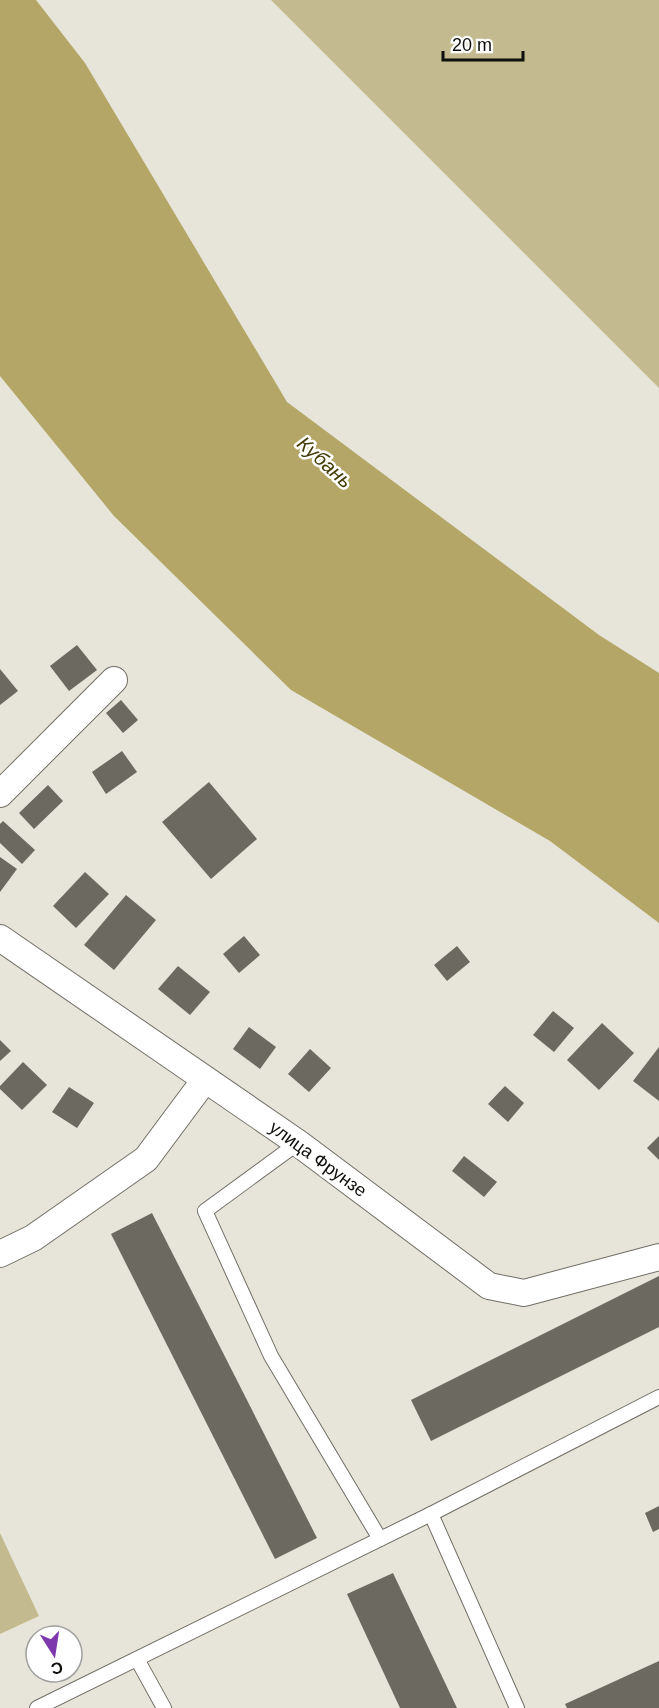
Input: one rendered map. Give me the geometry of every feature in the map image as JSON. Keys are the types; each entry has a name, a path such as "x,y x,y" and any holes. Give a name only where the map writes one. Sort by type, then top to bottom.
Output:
{"street":[{"path":"0,794 114,680"},
{"name":"улица Фрунзе","path":"0,938 204,1081 298,1143 489,1286 524,1293 659,1257"},
{"path":"0,1254 33,1238 147,1159 204,1081"}],"lane":[{"path":"298,1143 205,1211 271,1356 380,1539"},
{"path":"36,1708 431,1514 659,1398"},
{"path":"431,1514 518,1708"},
{"path":"137,1659 164,1708"}],"shaded area":[{"path":"271,0 659,0 659,388"},
{"path":"0,1533 39,1616 0,1634"}],"water":[{"name":"Кубань","path":"0,0 36,0 85,63 287,402 599,635 659,673 659,923 550,841 291,690 114,516 0,376"}],"building":[{"path":"77,645 97,670 69,691 50,666"},
{"path":"0,669 18,691 0,705"},
{"path":"121,700 138,720 123,733 106,713"},
{"path":"122,751 137,772 106,794 92,772"},
{"path":"209,782 257,839 211,879 162,822"},
{"path":"48,785 63,801 34,829 19,813"},
{"path":"3,821 35,850 22,864 0,843 0,824"},
{"path":"0,857 17,869 0,892"},
{"path":"85,872 109,894 76,928 53,906"},
{"path":"126,895 156,920 114,970 84,945"},
{"path":"244,936 260,955 239,973 223,954"},
{"path":"457,946 470,962 447,981 434,965"},
{"path":"178,966 210,992 190,1015 158,989"},
{"path":"553,1011 574,1028 554,1052 533,1035"},
{"path":"602,1023 634,1053 599,1090 567,1060"},
{"path":"249,1027 276,1047 260,1069 233,1049"},
{"path":"0,1040 11,1051 0,1061"},
{"path":"659,1047 659,1101 633,1081"},
{"path":"310,1049 331,1068 309,1092 288,1074"},
{"path":"23,1062 47,1085 22,1110 0,1089 0,1086"},
{"path":"505,1086 524,1103 508,1122 488,1104"},
{"path":"69,1087 94,1103 77,1128 52,1112"},
{"path":"659,1136 659,1160 647,1148"},
{"path":"464,1156 497,1182 484,1197 452,1171"},
{"path":"152,1213 317,1538 275,1559 111,1234"},
{"path":"659,1276 659,1327 431,1441 411,1400"},
{"path":"659,1506 659,1529 653,1532 645,1513"},
{"path":"393,1573 457,1708 400,1708 347,1594"},
{"path":"659,1661 659,1708 567,1708 565,1704"}]}
